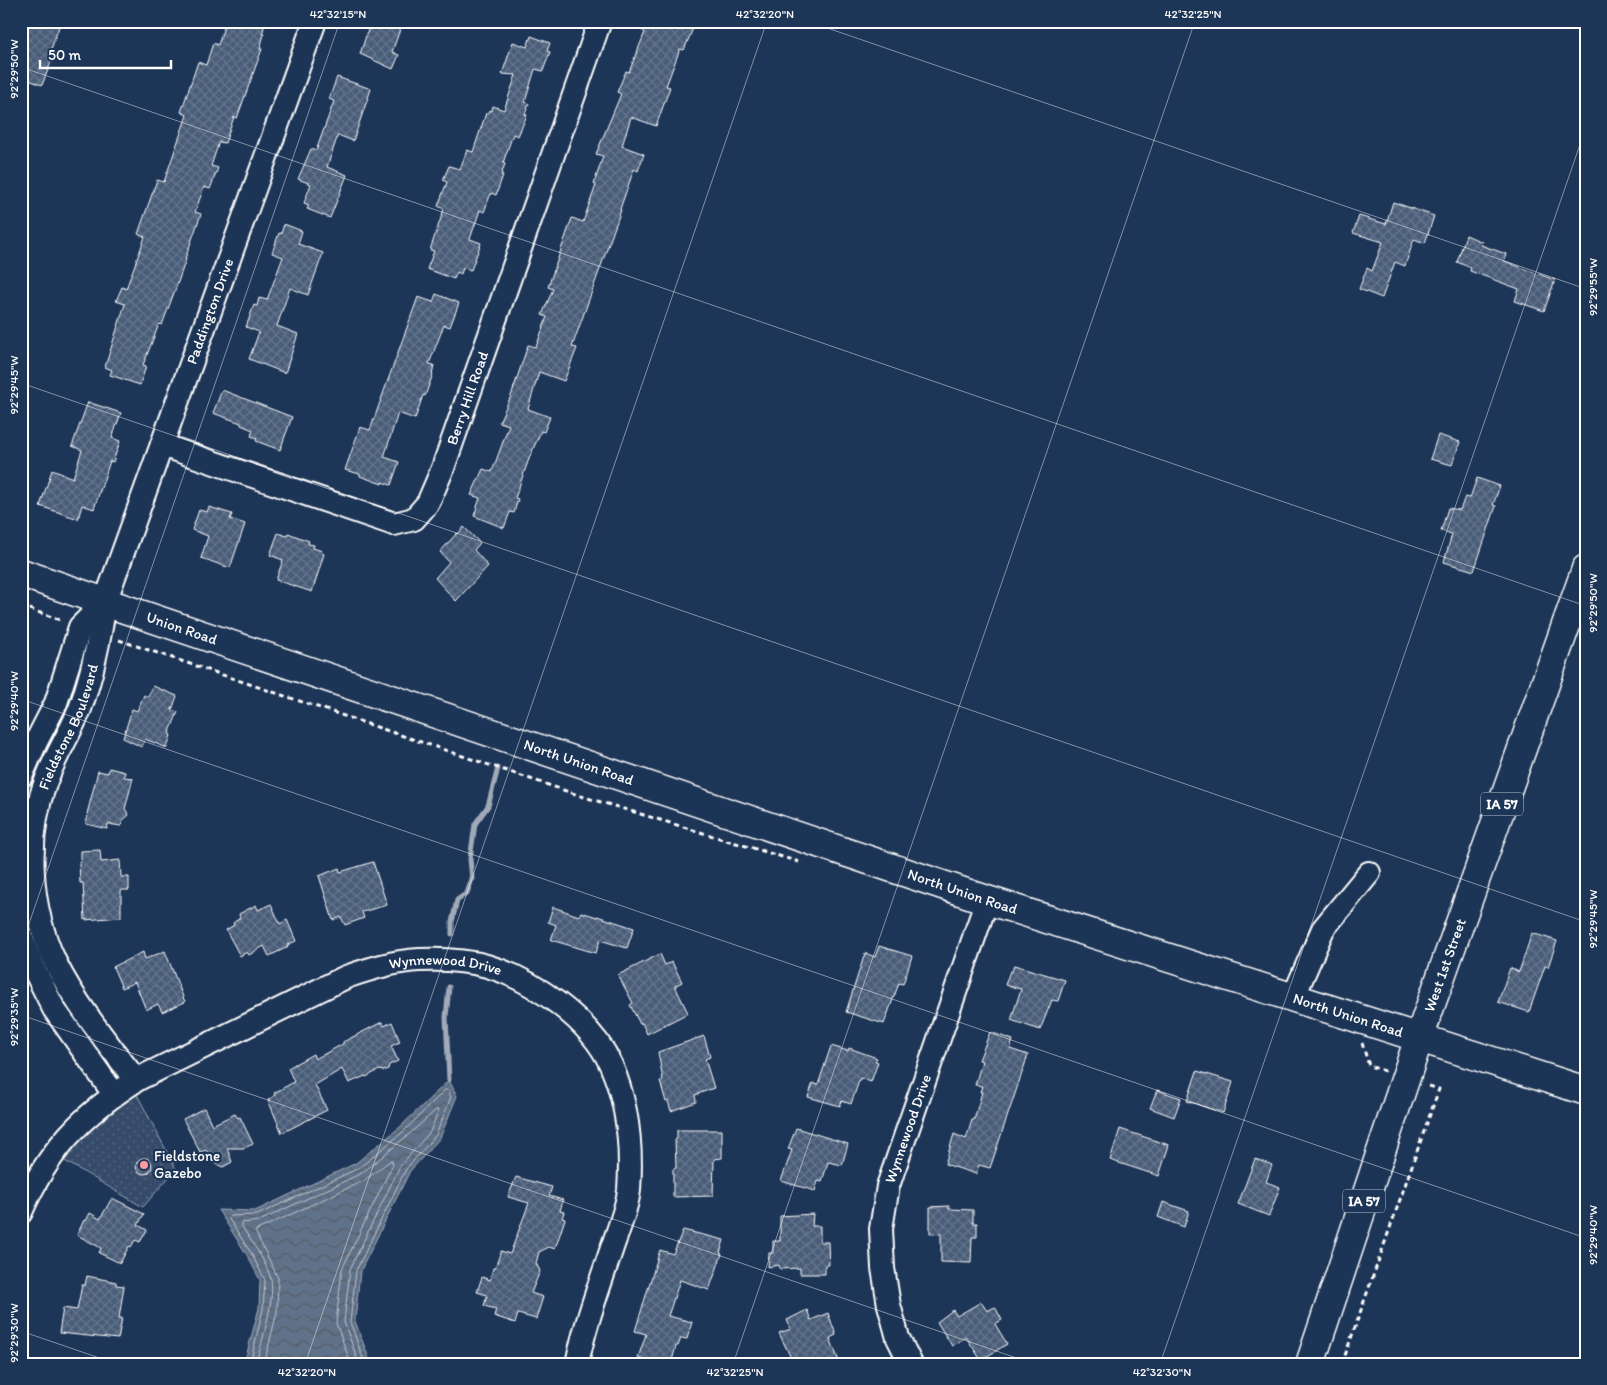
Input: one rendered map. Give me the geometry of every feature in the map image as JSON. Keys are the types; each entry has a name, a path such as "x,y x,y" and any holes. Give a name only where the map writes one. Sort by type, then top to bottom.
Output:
{"main road":[{"name":"West 1st Street","path":"1310,1364 1419,1038 1586,569"},
{"name":"Union Road","path":"21,572 343,682"},
{"name":"North Union Road","path":"343,682 988,900 1586,1091"}],"street":[{"name":"Paddington Drive","path":"105,602 315,21"},
{"name":"Berry Hill Road","path":"162,445 394,524 414,519 428,503 443,468 600,21"},
{"name":"Fieldstone Boulevard","path":"21,776 105,602"},
{"name":"Fieldstone Boulevard","path":"90,631 79,710 45,782 30,808 35,893 42,927 55,962 100,1034 136,1080"},
{"path":"1293,998 1323,930 1369,873"},
{"name":"Wynnewood Drive","path":"910,1364 896,1330 889,1305 883,1268 881,1229 888,1186 988,900"},
{"path":"21,936 33,967 54,1009 114,1094"},
{"name":"Wynnewood Drive","path":"21,1212 32,1188 53,1154 80,1122 114,1094 136,1080 346,977 380,966 417,960 454,960 486,966 518,977 546,995 572,1015 592,1036 610,1063 628,1121 630,1154 628,1192 618,1229 583,1335 577,1364"}],"path":[{"path":"21,606 90,631 581,796 805,864"},
{"path":"1342,1364 1439,1089"}],"shaded area":[{"path":"131,1083 176,1169 143,1207 53,1154"}],"water":[{"path":"449,1080 457,1096 440,1138 410,1171 360,1272 355,1321 371,1364 244,1364 259,1308 260,1280 247,1255 218,1210 255,1211 356,1163 400,1127"}],"building":[{"path":"25,21 61,21 49,55 53,57 42,85 21,77 21,32"},
{"path":"226,21 266,21 262,34 264,34 260,49 262,49 237,118 234,117 225,143 219,142 211,166 218,168 210,189 204,187 195,212 201,214 162,325 159,324 143,365 146,366 140,385 110,375 112,370 105,367 125,304 116,301 122,287 126,289 145,237 138,234 157,180 164,182 187,115 181,112 198,62 206,65 213,43 218,45"},
{"path":"371,21 403,21 392,52 399,55 393,69 360,54"},
{"path":"624,21 696,21 684,50 680,49 666,86 670,87 656,126 631,117 622,146 644,154 638,171 634,169 572,347 577,348 564,381 539,372 528,409 550,417 544,432 541,431 530,456 515,498 518,499 514,513 510,512 504,528 474,516 480,498 471,495 483,469 492,472 509,425 499,422 511,396 528,345 536,347 547,317 542,315 553,289 548,287 572,218 583,222 596,185 594,184 603,156 596,154 621,94 617,92 626,71 629,72 645,32"},
{"path":"531,36 550,43 547,51 550,52 543,71 535,69 525,102 529,104 525,114 527,115 518,136 513,134 503,163 505,164 501,175 503,175 496,195 491,193 484,212 480,210 470,239 481,243 471,270 463,268 461,274 457,272 454,279 427,269 434,251 430,250 444,209 438,206 447,182 443,180 449,166 460,169 467,150 473,152 486,113 489,113 490,110 492,111 493,106 504,110 516,75 502,74 513,42 527,47"},
{"path":"337,77 371,89 353,141 338,135 327,167 347,175 330,218 307,209 309,205 304,203 311,184 298,179 311,149 316,151 334,101 329,99"},
{"path":"1393,202 1434,216 1425,243 1414,239 1405,266 1395,262 1382,298 1359,289 1367,268 1372,271 1383,242 1353,233 1359,216 1386,224"},
{"path":"284,224 302,231 298,244 323,253 308,295 290,288 277,326 298,334 285,373 249,359 259,332 246,327 254,305 257,306 259,298 267,300 283,257 272,253"},
{"path":"1466,235 1482,242 1481,245 1506,254 1504,261 1555,280 1544,311 1515,301 1519,289 1470,271 1471,268 1457,262"},
{"path":"436,294 459,303 450,327 444,325 429,364 434,365 433,374 415,419 398,413 384,457 399,462 391,485 382,482 382,484 360,476 360,474 345,470 360,427 370,430 418,297 433,302"},
{"path":"222,390 292,417 280,450 256,441 257,438 251,436 253,430 241,425 241,423 213,413"},
{"path":"88,402 121,413 112,438 120,441 113,462 110,461 94,509 82,505 78,519 40,506 52,470 73,478 82,450 72,446"},
{"path":"1438,435 1460,442 1452,465 1430,459"},
{"path":"1477,478 1500,486 1493,505 1496,506 1474,571 1444,562 1452,534 1441,531 1448,508 1460,510 1465,497 1470,498"},
{"path":"209,507 232,514 230,519 245,524 230,568 201,558 208,536 192,530 199,510 207,512"},
{"path":"464,527 480,543 474,550 488,566 456,601 435,578 449,562 440,552"},
{"path":"278,533 287,536 288,533 309,541 308,544 314,545 313,548 322,551 321,553 324,554 312,592 276,580 283,560 270,555"},
{"path":"153,686 177,696 172,710 178,712 169,734 171,735 167,748 145,739 142,747 123,738 132,709 137,711 144,695 148,697"},
{"path":"109,768 125,772 124,777 133,778 125,809 129,815 123,820 121,826 108,824 107,829 86,824 98,771 108,773"},
{"path":"100,850 101,862 120,860 121,877 129,877 129,890 121,890 121,917 85,920 83,883 80,883 79,863 81,851"},
{"path":"373,862 387,905 362,912 364,918 345,925 341,917 333,920 319,876 339,868 340,872"},
{"path":"271,904 280,924 287,920 296,941 269,956 264,946 249,955 247,952 240,956 226,930 240,918 239,914 256,905 258,910"},
{"path":"553,907 579,916 581,912 597,916 634,928 627,948 600,940 596,953 551,940 556,925 548,922"},
{"path":"1532,933 1557,941 1548,967 1545,966 1529,1012 1498,1002 1510,968 1519,972"},
{"path":"879,946 912,956 903,984 899,983 884,1024 846,1012 865,953 875,957"},
{"path":"165,951 185,1002 162,1012 158,1004 146,1010 135,982 122,988 113,967 143,952 145,959"},
{"path":"660,954 665,965 672,962 682,982 675,986 688,1013 647,1034 630,1005 633,1003 618,975"},
{"path":"1014,965 1065,980 1058,1001 1052,1000 1040,1030 1011,1020 1021,989 1005,985"},
{"path":"382,1022 384,1026 392,1022 400,1042 391,1046 398,1061 389,1065 388,1069 379,1070 349,1083 342,1069 315,1085 327,1110 282,1133 268,1100 275,1095 274,1093 294,1082 288,1068 313,1054 315,1059"},
{"path":"990,1032 1013,1040 1010,1049 1028,1055 990,1168 979,1165 976,1174 945,1164 954,1134 966,1139 972,1120 974,1120 982,1092 980,1092 982,1086 975,1085 982,1061 979,1060"},
{"path":"704,1036 710,1057 705,1059 714,1088 695,1095 696,1102 671,1111 668,1101 666,1102 660,1081 663,1080 658,1052"},
{"path":"831,1046 848,1051 849,1048 877,1058 875,1061 878,1062 871,1082 860,1078 851,1104 842,1101 840,1106 808,1097 813,1083 818,1085"},
{"path":"1197,1071 1233,1082 1223,1113 1187,1101"},
{"path":"1157,1090 1181,1098 1174,1117 1150,1108"},
{"path":"204,1108 212,1125 235,1114 238,1118 240,1117 253,1144 244,1148 227,1148 232,1162 223,1167 216,1164 206,1150 200,1152 183,1119"},
{"path":"796,1128 848,1144 842,1165 828,1162 822,1182 818,1181 815,1191 781,1181 792,1150 788,1149"},
{"path":"1120,1129 1169,1145 1159,1176 1110,1160"},
{"path":"677,1130 722,1130 722,1158 714,1159 713,1196 673,1197 673,1169 676,1168 675,1140 677,1139"},
{"name":"Fieldstone Gazebo","path":"144,1158 150,1160 152,1166 150,1172 144,1174 138,1172 136,1166 138,1160"},
{"path":"1255,1159 1272,1165 1266,1182 1280,1187 1269,1216 1238,1204"},
{"path":"516,1177 552,1187 549,1196 563,1200 560,1211 564,1212 562,1218 565,1219 555,1249 549,1247 539,1252 536,1263 540,1271 531,1293 543,1297 536,1319 518,1314 515,1323 494,1316 496,1309 484,1306 487,1295 477,1292 482,1277 490,1280 501,1251 510,1254 529,1203 508,1197"},
{"path":"112,1198 144,1214 138,1225 147,1230 140,1242 135,1240 131,1247 129,1246 120,1263 99,1253 101,1248 77,1235 84,1220 86,1221 90,1213 100,1219"},
{"path":"1163,1202 1189,1211 1184,1227 1158,1217"},
{"path":"949,1206 949,1209 973,1210 973,1223 977,1223 977,1237 972,1237 971,1263 941,1262 941,1234 930,1233 930,1207"},
{"path":"813,1214 812,1226 820,1226 820,1242 828,1242 829,1265 825,1265 825,1274 800,1274 800,1268 780,1269 779,1265 768,1267 769,1253 773,1253 773,1241 780,1241 780,1216"},
{"path":"683,1230 724,1240 720,1253 722,1254 709,1290 680,1280 668,1316 692,1322 687,1339 681,1338 678,1346 676,1346 671,1364 656,1364 638,1358 646,1334 635,1331 660,1250 673,1254"},
{"path":"87,1276 116,1282 116,1285 124,1286 119,1318 122,1318 118,1339 59,1333 63,1308 77,1310 82,1285 85,1285"},
{"path":"981,1302 987,1311 995,1307 1002,1320 995,1324 1007,1344 981,1360 966,1337 952,1346 937,1322 953,1310 957,1316"},
{"path":"807,1310 811,1320 828,1313 836,1335 830,1338 840,1364 794,1364 779,1333 791,1329 787,1320"}],"waterway":[{"path":"452,934 452,922 457,900 467,893 472,879 470,859 475,824 488,806 498,768"},
{"path":"449,987 446,1017 449,1080"}],"place":[{"name":"Fieldstone Gazebo","path":"144,1165"}]}
